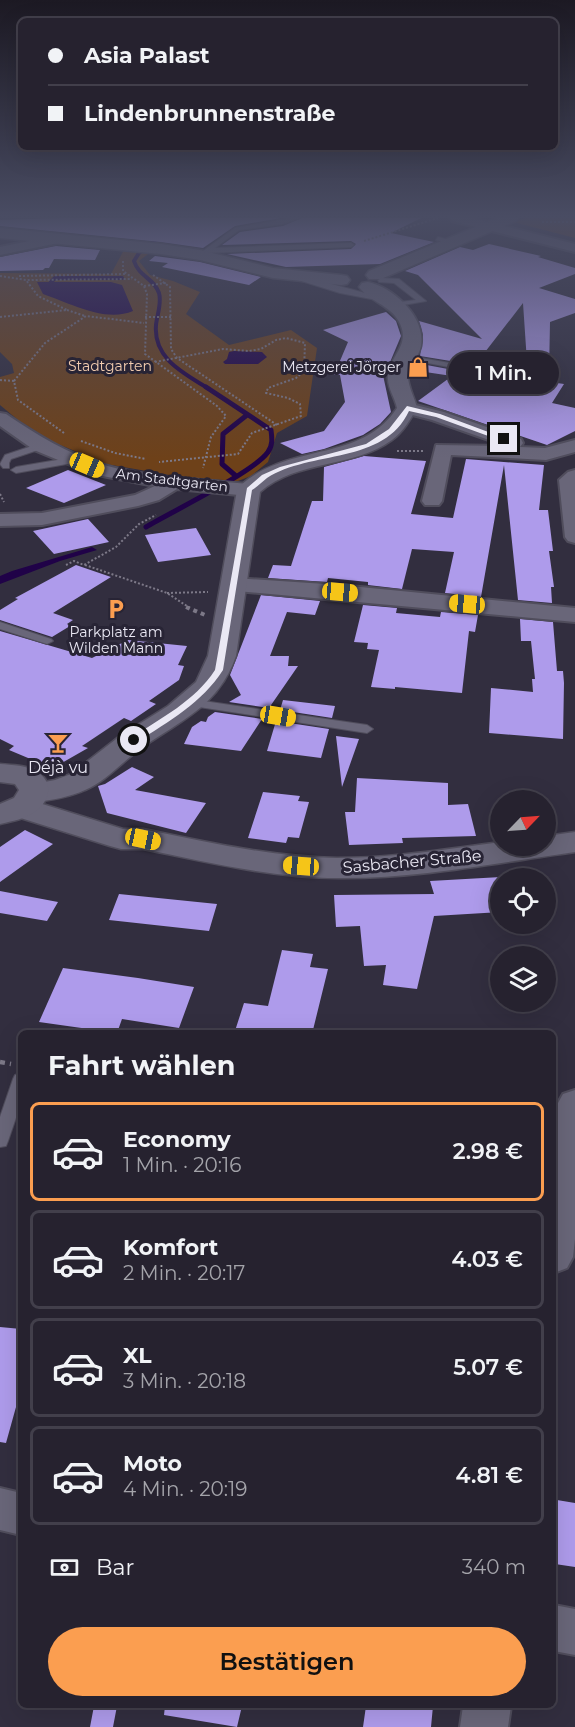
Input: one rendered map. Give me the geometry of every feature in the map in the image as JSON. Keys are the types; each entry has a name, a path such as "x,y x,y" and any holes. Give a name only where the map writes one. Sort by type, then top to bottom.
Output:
{"street":[{"path":"76,797 102,765 190,703 208,687 219,670 249,490 265,477 282,468 368,445 392,430 403,418 407,408 398,379 400,368 411,345 411,330 403,313 390,299"},
{"path":"407,408 438,416 575,464"},
{"name":"Am Stadtgarten","path":"0,418 41,446 99,470 165,488 215,487 249,490"},
{"path":"432,501 443,449 546,454 575,446"},
{"path":"575,476 569,480 575,537"},
{"path":"0,520 42,519 138,500 165,488"},
{"path":"233,588 340,592 575,615"},
{"path":"16,788 99,756 116,753"},
{"name":"Sasbacher Straße","path":"16,788 76,797 132,829 143,839"},
{"name":"Sasbacher Straße","path":"16,788 121,839 143,839 284,865 337,868 432,862 575,843"},
{"path":"556,1239 569,1125"},
{"path":"0,1509 18,1513"},
{"path":"556,1628 575,1632"},
{"path":"484,1727 488,1708"}],"lane":[{"path":"407,357 480,371 494,357"},
{"path":"6,466 4,463 8,457 41,446"},
{"path":"16,470 75,460"},
{"path":"0,625 47,641"},
{"path":"190,703 367,729"},
{"path":"0,1141 18,1088"}],"path":[{"path":"43,299 86,316 144,323"},
{"path":"147,299 144,323 145,354 217,406 226,417 211,437 205,458"},
{"path":"171,299 171,349 177,358 277,425"},
{"path":"0,317 67,310"},
{"path":"14,381 45,343 86,316"},
{"path":"145,317 171,317"},
{"path":"157,362 223,349 249,351 261,349 276,340 286,338 305,343 304,371 296,378 268,388 266,393 288,398 300,404 301,416 252,433 238,454 158,462"},
{"path":"0,380 14,381"},
{"path":"14,381 18,400 47,423 65,433"},
{"path":"75,439 115,453 147,460"},
{"path":"84,565 116,547 139,524 178,501 165,488"},
{"path":"66,565 74,561 167,593 184,606 211,617 229,619"},
{"path":"167,593 233,588"}],"green space":[{"name":"Stadtgarten","path":"0,299 196,299 186,314 229,345 291,330 317,348 307,416 277,433 268,462 251,476 238,481 181,477 106,464 53,442 18,420 0,405 0,377 14,373 12,364 0,352"}],"shaded area":[{"path":"56,299 128,299 133,311 111,315"},
{"path":"229,352 262,352 267,357 258,364 225,364 223,362 227,359"},
{"path":"92,547 97,550 60,561 0,584 0,576 12,571"}],"building":[{"path":"442,299 575,299 575,313 550,322 549,374 544,381 564,384 552,403 575,408 575,431 547,445 418,401 452,376 412,370 416,363 480,375 486,371 528,377 523,303 475,365 420,356 423,335 419,321 482,339"},
{"path":"386,312 396,321 401,336 388,367 381,366 391,412 380,424 363,435 324,449 302,454 280,443 324,431 345,402 340,375 334,375 348,342 323,330"},
{"path":"364,456 426,461 411,514 453,518 466,459 544,465 539,510 548,510 553,551 549,551 554,587 551,587 552,603 518,600 504,465 481,597 445,593 454,552 412,549 402,589 368,585 368,582 328,578 327,582 268,578 273,565 291,566 312,501 323,501 324,467"},
{"path":"68,470 106,485 64,503 26,488"},
{"path":"88,519 109,542 54,554 33,531"},
{"path":"196,528 211,555 158,562 145,535"},
{"path":"76,565 111,577 53,613 73,620 67,624 70,626 52,637 0,620 0,610 18,599 15,598"},
{"path":"261,595 320,601 315,615 287,612 270,656 289,656 288,666 298,666 269,708 229,702 241,695 230,675"},
{"path":"363,605 397,608 396,613 440,617 441,612 478,615 475,632 469,631 462,693 371,687 379,650 367,649 368,643 354,642"},
{"path":"520,619 553,622 557,671 563,671 563,739 489,733 491,688 533,692 532,679 535,679 531,641 521,641"},
{"path":"0,631 92,658 128,640 187,646 178,665 184,666 179,680 149,701 156,704 131,721 124,718 82,746 88,748 60,764 40,763 9,750 14,746 0,739"},
{"path":"283,700 335,706 332,718 280,710"},
{"path":"215,712 262,719 241,751 184,744 192,727 201,721 206,722 208,717"},
{"path":"276,721 329,729 321,758 267,751"},
{"path":"336,736 359,739 342,787"},
{"path":"132,767 154,777 135,790 206,803 186,833 107,813 98,786"},
{"path":"357,778 448,783 448,805 468,804 476,836 402,838 403,843 349,845 345,812 355,812"},
{"path":"263,792 300,796 298,801 309,802 299,838 288,837 286,843 248,838"},
{"path":"25,830 53,844 0,882 0,847"},
{"path":"490,878 490,913 434,916 417,989 383,985 386,965 364,966 360,926 336,927 334,895 434,894 430,881"},
{"path":"0,891 58,902 47,921 0,913"},
{"path":"119,894 217,904 209,931 109,920"},
{"path":"282,950 313,954 310,967 328,969 313,1030 235,1030 244,1003 268,1006"},
{"path":"63,968 194,987 179,1028 122,1019 118,1030 96,1030 39,1022"},
{"path":"0,1327 18,1329 18,1400 6,1443 0,1442"},
{"path":"557,1500 575,1503 575,1567 556,1564"},
{"path":"94,1708 117,1708 113,1727 90,1727"},
{"path":"165,1708 242,1708 237,1727 164,1715"},
{"path":"366,1708 433,1708 431,1727 363,1727"}],"waterway":[{"path":"160,299 156,325 156,337 160,347 165,356 180,371 209,389"},
{"path":"146,527 230,481 260,460 270,449 271,430 206,387"},
{"path":"236,476 222,464 223,434 247,415"}],"place":[{"name":"Metzgerei Jörger","path":"418,367"},
{"name":"Parkplatz am Wilden Mann","path":"116,609"},
{"name":"Déjà vu","path":"58,743"}],"route":[{"path":"134,740 190,703 208,687 219,670 249,490 265,477 282,468 368,445 392,430 403,418 407,408 438,416 504,439"}]}
